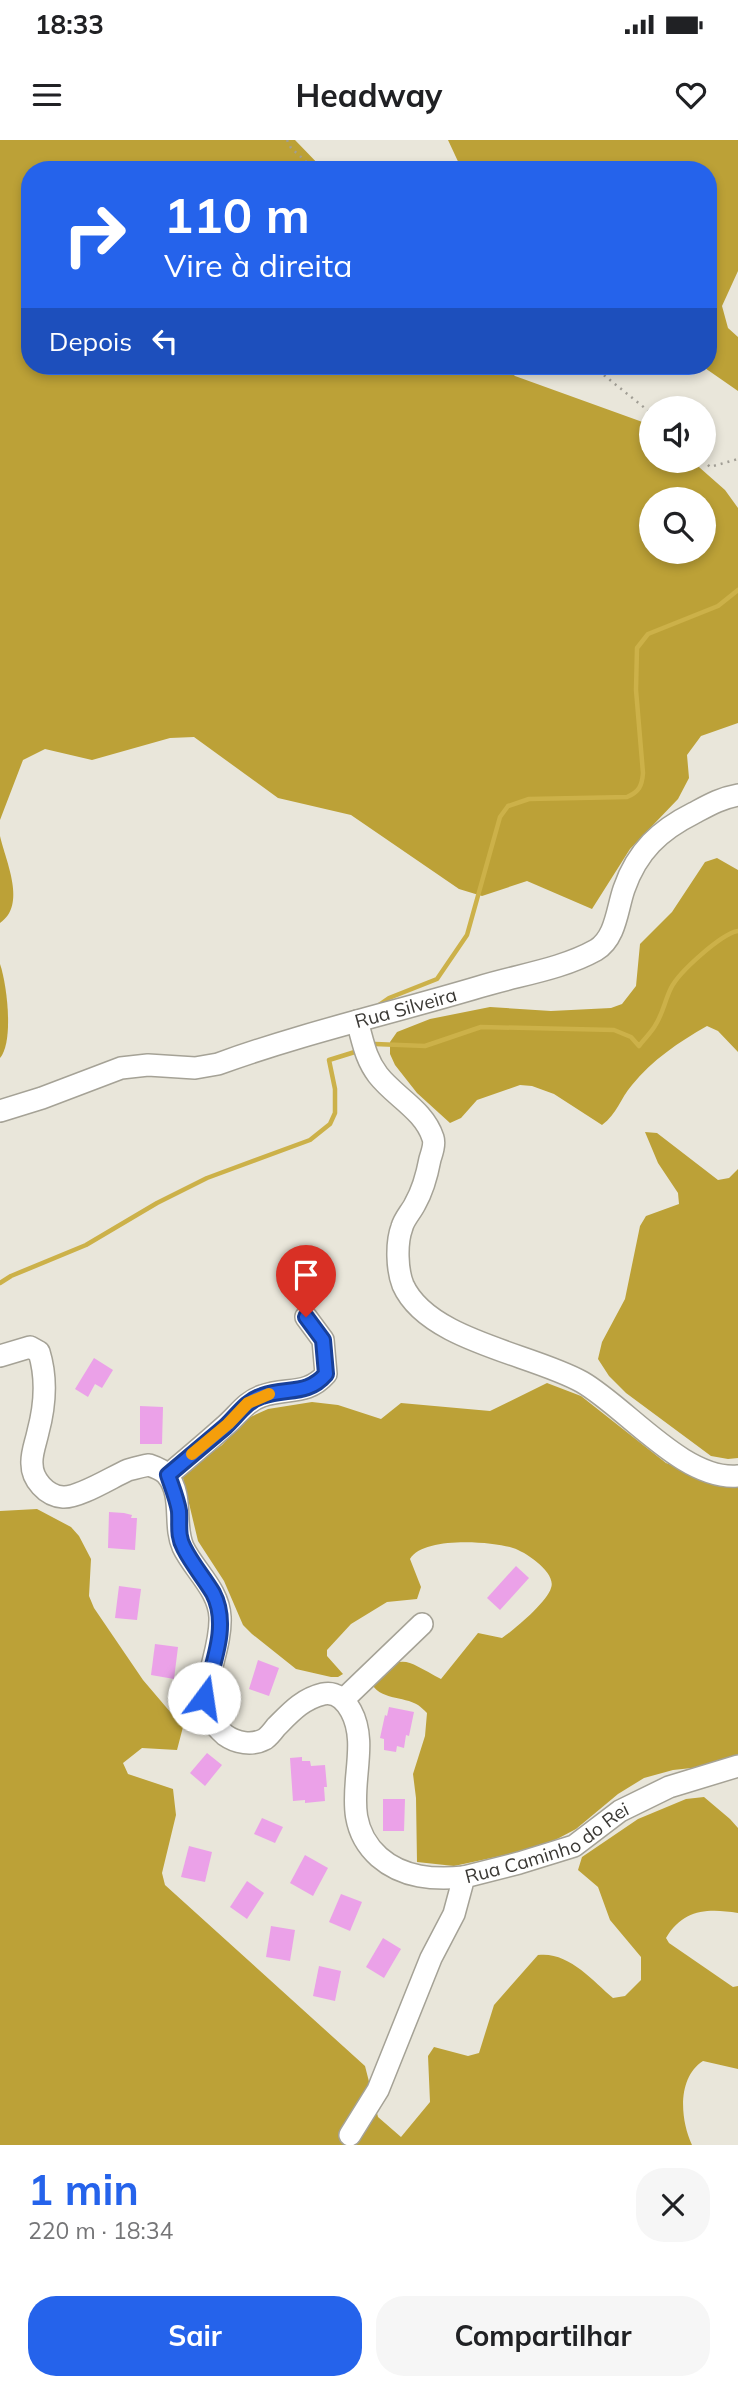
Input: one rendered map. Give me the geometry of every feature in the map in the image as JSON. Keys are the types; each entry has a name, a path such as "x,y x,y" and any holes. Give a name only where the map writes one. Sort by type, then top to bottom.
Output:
{"street":[{"name":"Rua Silveira","path":"0,1111 43,1098 121,1068 148,1065 195,1068 218,1064 357,1021 563,964 598,949 611,933 624,887 656,837 680,818 716,800 738,795"},
{"path":"357,1021 363,1051 378,1075 420,1114 434,1140 427,1175 416,1203 402,1227 398,1257 403,1285 421,1308 470,1339 580,1381 605,1397 671,1453 725,1477 738,1476"},
{"path":"168,1475 228,1424 248,1403 262,1396 311,1388 326,1374 323,1340 306,1317"},
{"path":"0,1356 30,1347 39,1352 45,1385 32,1462 34,1478 45,1489 62,1497 131,1469 149,1465 168,1475 176,1497 178,1531 184,1548 214,1595 220,1613 220,1632 204,1698 210,1723 232,1740 246,1744 264,1739 296,1707 312,1697 330,1693 344,1699 353,1714 358,1737 355,1814 366,1845 387,1864 412,1875 441,1879 464,1877"},
{"path":"344,1699 422,1624"},
{"name":"Rua Caminho do Rei","path":"350,2135 378,2090 431,1958 454,1914 464,1877 573,1846 620,1811 669,1787 738,1766"}],"path":[{"path":"287,140 306,161"},
{"path":"603,375 639,404"},
{"path":"716,465 738,459"}],"shaded area":[{"path":"0,140 295,140 315,161 21,161 21,375 514,375 639,421 639,473 706,473 725,490 738,508 738,723 701,736 687,755 689,778 678,799 630,849 592,909 527,881 482,896 459,889 351,815 278,798 194,737 170,738 92,760 45,749 23,760 0,820"},
{"path":"448,140 738,140 738,271 722,306 728,328 738,337 738,391 715,375 717,161 458,161"},
{"path":"0,836 10,870 13,894 8,915 0,923"},
{"path":"717,858 738,870 738,1052 718,1031 707,1026 648,1067 602,1125 554,1094 532,1086 520,1085 477,1100 461,1118 450,1123 417,1093 395,1065 390,1054 390,1042 397,1032 430,1019 490,1007 551,1011 611,1008 622,1004 636,986 640,944 672,912 705,862"},
{"path":"0,964 7,998 8,1026 7,1039 0,1058"},
{"path":"645,1132 657,1133 718,1180 729,1178 738,1169 738,1458 711,1456 626,1393 609,1376 598,1359 602,1342 625,1299 640,1226 646,1216 679,1204 678,1193 658,1163"},
{"path":"547,1383 581,1396 666,1463 731,1486 738,1486 738,1754 720,1765 673,1770 644,1778 618,1794 576,1829 542,1847 454,1866 417,1862 413,1774 425,1736 427,1713 412,1702 379,1692 371,1682 397,1662 411,1663 441,1679 478,1633 502,1638 530,1615 551,1588 549,1576 532,1558 519,1550 503,1546 458,1542 429,1547 417,1552 410,1559 421,1587 417,1599 387,1602 351,1624 327,1650 327,1656 343,1674 331,1677 296,1669 243,1625 224,1581 198,1541 182,1474 222,1445 246,1419 268,1409 312,1402 338,1405 381,1419 401,1403 490,1411"},
{"path":"37,1509 71,1527 79,1536 91,1559 89,1596 94,1608 143,1680 183,1727 177,1750 142,1748 123,1763 128,1774 173,1789 176,1815 162,1873 165,1885 365,2066 378,2117 401,2137 430,2102 428,2056 434,2047 468,2056 479,2053 494,2005 538,1955 549,1955 569,1962 613,1998 625,1996 641,1980 641,1957 610,1920 598,1887 578,1870 582,1857 638,1819 686,1799 704,1797 730,1819 738,1828 738,1913 707,1911 688,1916 673,1928 666,1938 669,1943 733,1987 738,1986 738,2069 703,2061 695,2068 685,2088 683,2100 685,2123 692,2145 0,2145 0,1511"}],"building":[{"path":"94,1358 113,1370 102,1388 95,1384 88,1397 75,1389"},
{"path":"140,1406 163,1407 162,1444 140,1444"},
{"path":"109,1512 124,1513 132,1515 131,1518 137,1518 135,1550 108,1548"},
{"path":"516,1566 529,1578 500,1610 487,1598"},
{"path":"119,1586 141,1589 137,1620 115,1618"},
{"path":"155,1644 178,1647 174,1679 151,1675"},
{"path":"258,1660 279,1668 269,1696 249,1689"},
{"path":"389,1707 414,1712 404,1748 397,1746 396,1752 384,1750 384,1739 380,1738"},
{"path":"207,1753 222,1765 205,1786 190,1773"},
{"path":"302,1757 302,1761 310,1761 311,1766 325,1765 325,1801 293,1801 290,1758"},
{"path":"383,1799 405,1799 404,1831 383,1831"},
{"path":"262,1818 283,1827 275,1843 254,1834"},
{"path":"189,1846 212,1852 205,1882 181,1877"},
{"path":"305,1855 328,1868 313,1896 290,1883"},
{"path":"247,1881 264,1893 247,1919 230,1907"},
{"path":"341,1894 362,1902 350,1931 329,1922"},
{"path":"271,1926 295,1930 290,1961 266,1957"},
{"path":"383,1938 401,1949 384,1978 366,1967"},
{"path":"319,1966 341,1971 335,2001 313,1996"}],"waterway":[{"path":"376,1007 389,998 437,979 467,935 500,817 508,806 529,799 627,797 637,791 643,773 636,690 637,648 648,634 718,606 738,590"},
{"path":"375,1044 425,1046 481,1027 614,1030 631,1037 639,1046 654,1027 675,981 711,946 738,931"},
{"path":"0,1283 86,1245 157,1203 207,1178 310,1140 330,1124 335,1113 335,1089 329,1060 358,1051"}],"slow traffic":[{"path":"192,1454 248,1403 269,1394"}],"route":[{"path":"204,1698 220,1632 220,1613 214,1595 184,1548 178,1531 176,1497 168,1475 228,1424 248,1403 262,1396 311,1388 326,1374 323,1340 306,1317"}]}
